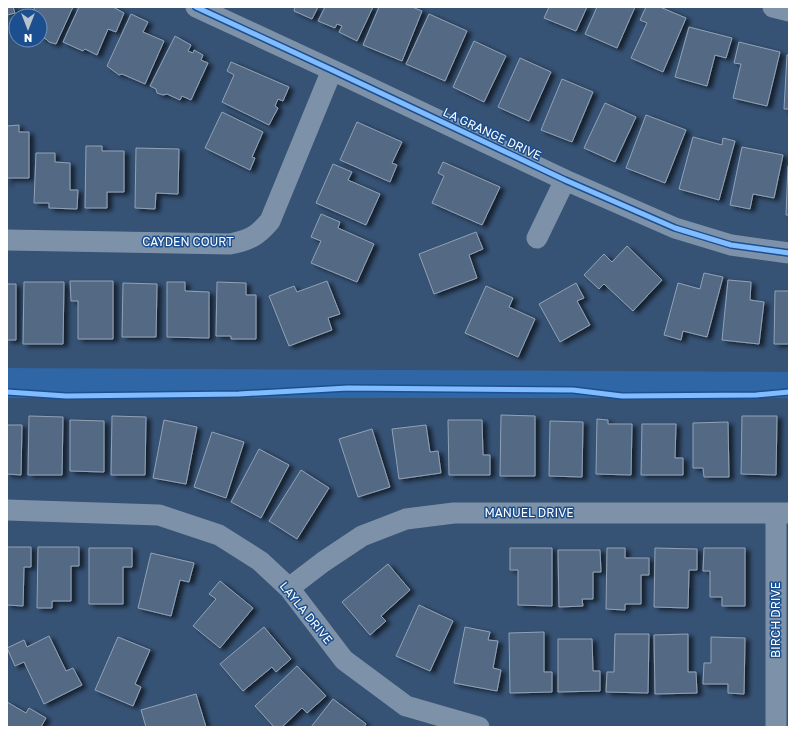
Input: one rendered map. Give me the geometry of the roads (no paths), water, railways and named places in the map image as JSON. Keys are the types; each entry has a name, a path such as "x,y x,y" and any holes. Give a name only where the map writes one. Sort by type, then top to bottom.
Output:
{"street":[{"name":"LA GRANGE DRIVE","path":"196,7 565,180 675,228 731,245 789,253"},
{"path":"773,7 789,11"},
{"name":"CAYDEN COURT","path":"7,240 230,244 246,241 260,233 270,221 332,70"},
{"path":"537,238 565,180"},
{"name":"LAYLA DRIVE","path":"7,510 159,515 219,535 260,561 289,588 344,660 406,706 479,727"},
{"name":"MANUEL DRIVE","path":"289,588 323,562 362,536 406,519 454,513 783,513"},
{"name":"BIRCH DRIVE","path":"776,727 783,513"}]}
